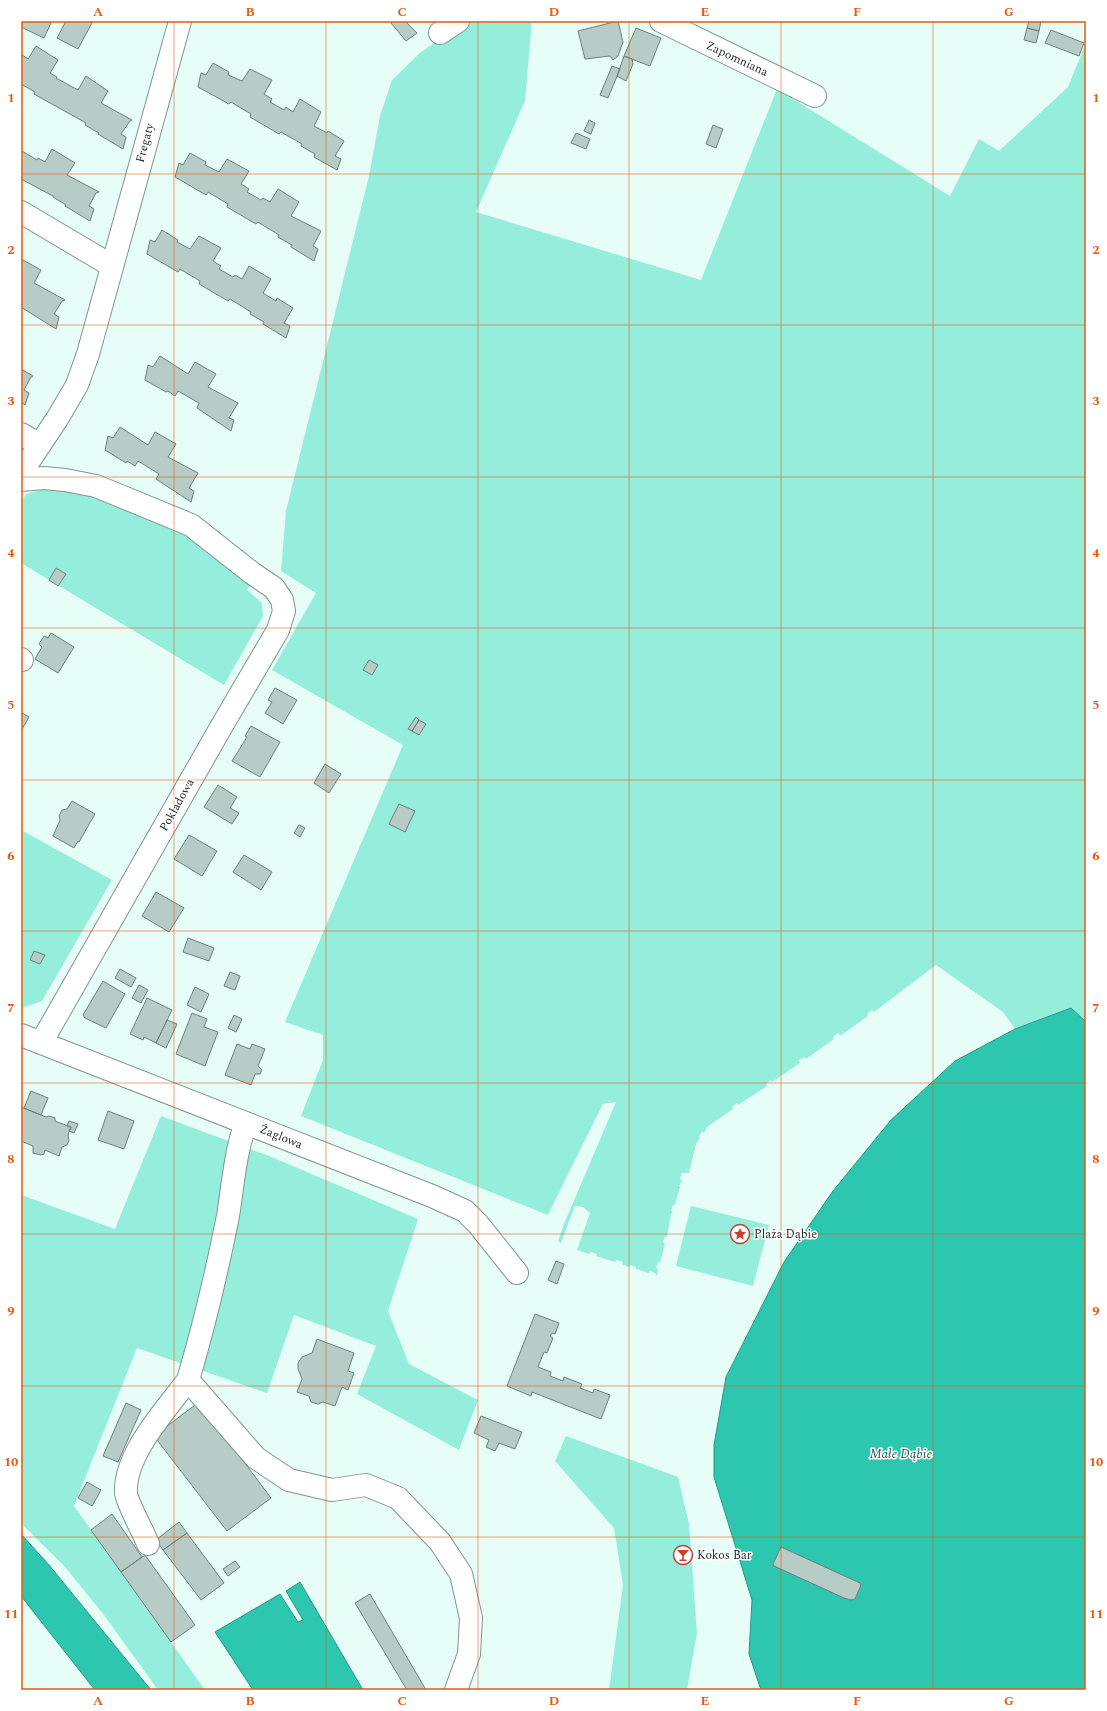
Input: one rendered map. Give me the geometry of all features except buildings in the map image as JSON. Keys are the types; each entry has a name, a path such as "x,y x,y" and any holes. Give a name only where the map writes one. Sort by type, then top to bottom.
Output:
{"street":[{"name":"Fregaty","path":"21,473 40,445 76,385 88,354 180,21"},
{"path":"440,33 458,21"},
{"name":"Zapomniana","path":"661,21 815,96"},
{"path":"21,212 112,266"},
{"path":"21,434 40,445"},
{"name":"Pokładowa","path":"21,480 51,478 96,486 191,525 252,573 274,588 280,596 284,611 282,623 41,1043"},
{"name":"Żaglowa","path":"21,1035 432,1196 465,1211 478,1224 517,1273"},
{"path":"148,1544 126,1495 129,1469 142,1442 188,1380 211,1296 228,1216 238,1146 246,1123"},
{"path":"188,1380 256,1458 289,1480 332,1490 366,1485 392,1495 398,1498 440,1542 461,1574 472,1618 469,1654 456,1690"}],"shaded area":[{"path":"464,21 532,21 525,101 476,212 701,280 777,89 950,196 979,139 999,151 1068,87 1086,43 1086,1130 1015,1070 1015,1029 1003,1012 936,965 874,1012 872,1010 867,1014 868,1016 840,1036 838,1033 833,1037 834,1039 806,1059 805,1057 799,1060 800,1063 772,1082 771,1080 766,1084 767,1086 738,1105 737,1103 732,1107 733,1109 707,1127 704,1133 702,1131 696,1144 689,1173 682,1173 680,1179 682,1181 679,1186 675,1205 673,1205 671,1211 673,1212 671,1214 667,1237 665,1236 663,1242 665,1244 660,1263 658,1262 656,1268 658,1269 657,1276 655,1273 650,1271 649,1273 636,1269 636,1267 631,1265 629,1267 622,1264 623,1262 617,1260 615,1262 596,1256 597,1254 591,1252 589,1254 577,1250 590,1213 583,1207 575,1206 561,1243 558,1241 616,1102 603,1104 548,1215 301,1116 323,1060 323,1035 285,1022 403,745 272,670 316,593 281,571 286,511 369,176 380,116 392,80 420,53"},
{"path":"65,483 190,530 253,580 247,590 262,603 263,616 224,685 21,563 21,502 26,494"},
{"path":"21,830 112,880 42,1001 22,1008"},
{"path":"161,1116 269,1156 418,1219 388,1311 409,1364 478,1400 459,1450 357,1394 376,1346 294,1315 267,1393 137,1348 74,1506 205,1690 158,1690 104,1615 65,1567 21,1523 21,1195 115,1229"},
{"path":"691,1206 769,1225 753,1286 676,1266"},
{"path":"566,1436 678,1477 689,1524 697,1633 687,1690 609,1690 623,1585 614,1528 555,1461"}],"water":[{"name":"Małe Dąbie","path":"1071,1008 1086,1022 1086,1690 761,1690 749,1654 752,1600 714,1477 714,1445 726,1377 784,1262 833,1191 891,1120 955,1061 1015,1029"},
{"path":"21,1534 49,1565 151,1690 95,1690 21,1596"},
{"path":"300,1582 363,1690 253,1690 215,1632 280,1594 298,1622 303,1620 286,1591"}],"place":[{"name":"Plaża Dąbie","path":"740,1234"},
{"name":"Kokos Bar","path":"683,1555"}]}
